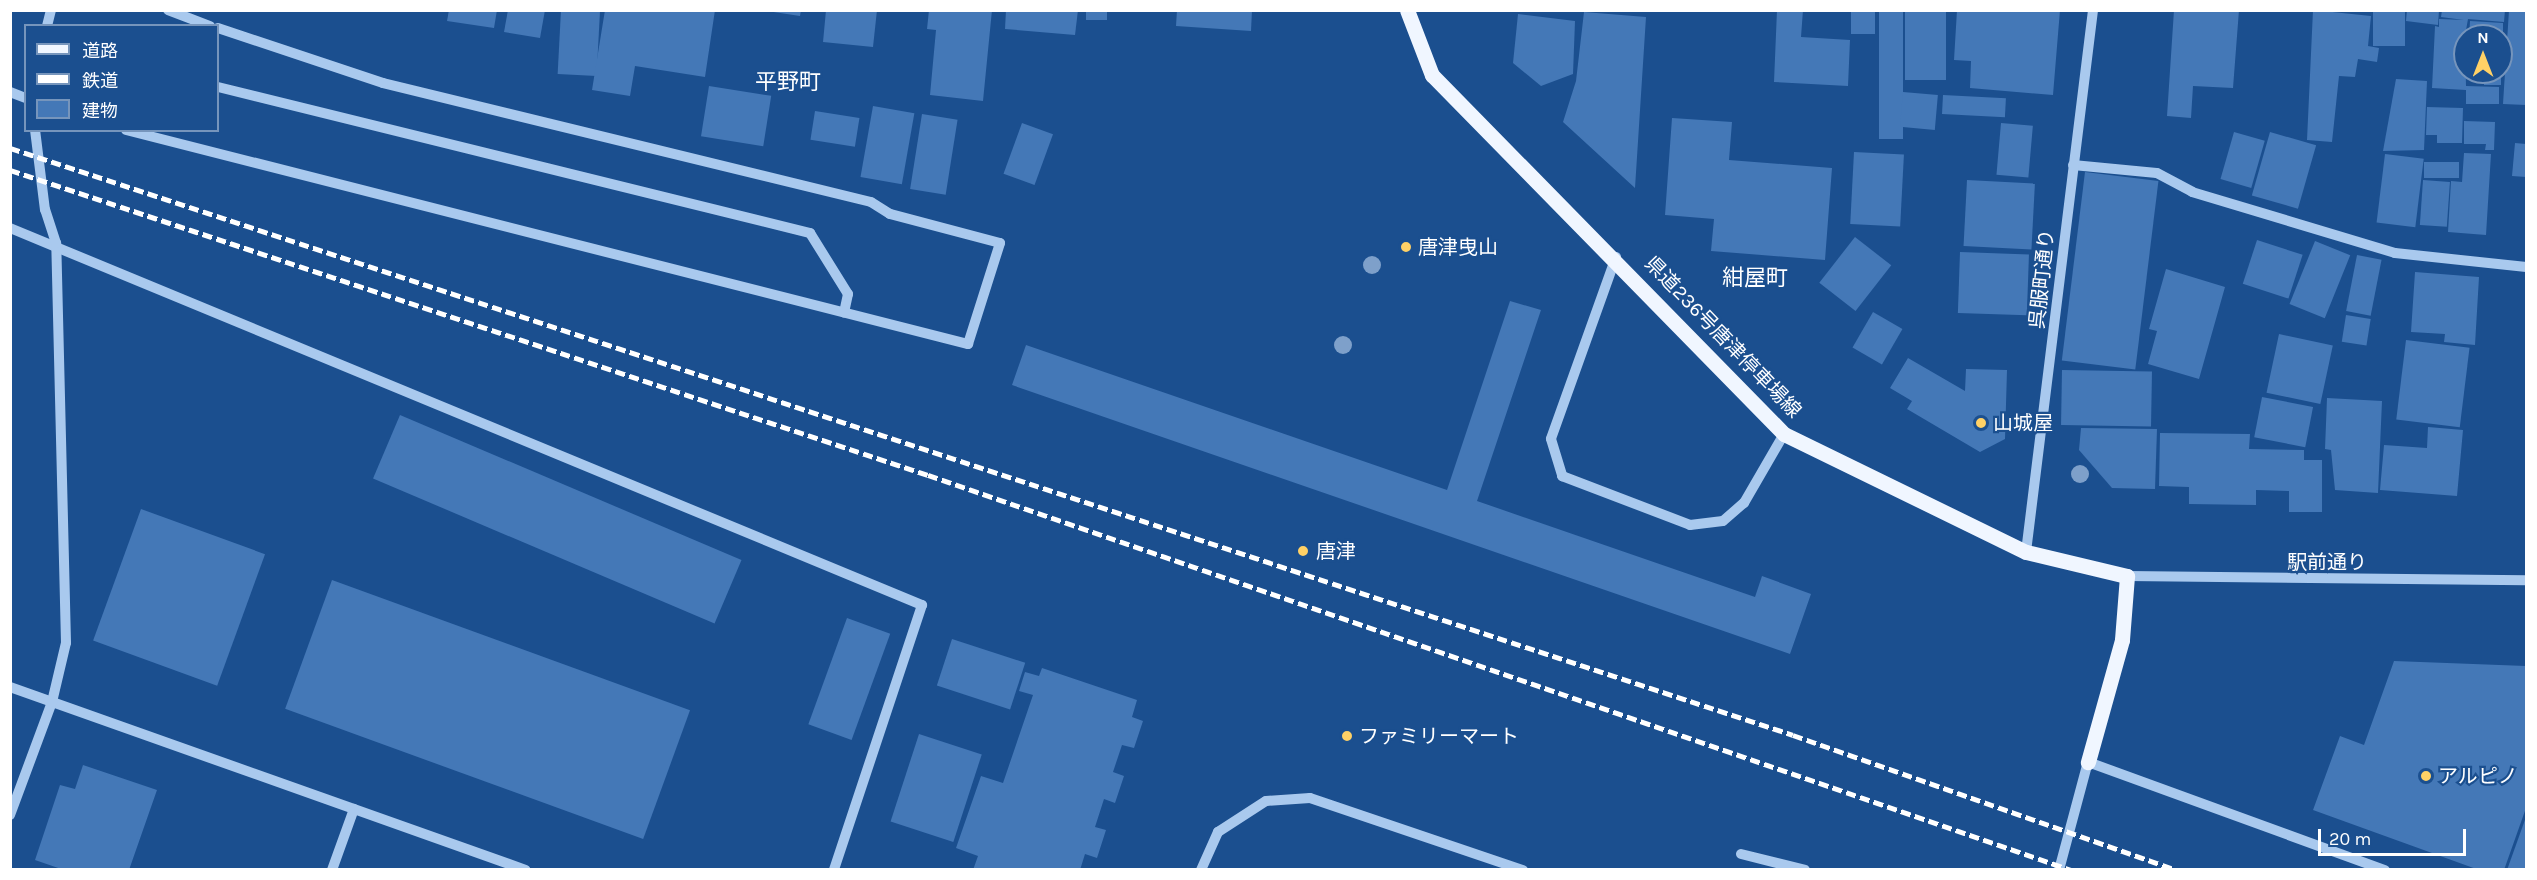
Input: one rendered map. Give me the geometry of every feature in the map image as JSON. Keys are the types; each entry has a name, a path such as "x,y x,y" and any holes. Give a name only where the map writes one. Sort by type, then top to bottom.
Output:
{"main road":[{"name":"県道236号唐津停車場線","path":"1407,10 1432,75 1616,257 1784,434 2026,552 2127,576"},
{"path":"2088,762 2122,640 2127,576"}],"street":[{"path":"168,10 205,24"},
{"name":"呉服町通り","path":"2026,552 2093,10"},
{"path":"137,132 968,344 1000,243 890,214 871,202 383,83 219,28"},
{"path":"219,87 810,233 848,294 844,313"},
{"path":"10,815 52,702 66,643 56,243 45,210 35,132"},
{"path":"2073,165 2157,172 2192,192 2395,253 2526,267"},
{"path":"10,228 56,243 922,605 834,870"},
{"path":"1616,257 1551,438 1562,476 1690,525 1723,521 1744,503 1784,434"},
{"name":"駅前通り","path":"2127,576 2526,580"},
{"path":"10,687 526,870"},
{"path":"2059,870 2088,762 2385,870"},
{"path":"1201,870 1218,832 1266,801 1310,798 1523,870"},
{"path":"332,870 354,809"},
{"path":"1741,854 1805,870"}],"building":[{"path":"449,10 497,10 494,28 447,21"},
{"path":"508,10 545,10 540,38 504,32"},
{"path":"561,10 600,12 597,76 558,74"},
{"path":"605,10 715,10 705,77 635,66 630,96 592,90"},
{"path":"761,10 801,10 800,16"},
{"path":"826,10 877,10 873,47 823,42"},
{"path":"929,10 992,10 983,101 930,95 936,30 927,29"},
{"path":"1006,10 1078,10 1075,35 1005,29"},
{"path":"1086,10 1107,10 1107,20 1086,20"},
{"path":"1177,10 1252,10 1251,31 1176,26"},
{"path":"1777,10 1803,10 1801,37 1850,40 1848,86 1774,82"},
{"path":"1851,10 1875,10 1875,34 1851,34"},
{"path":"1879,10 1903,10 1903,139 1879,139"},
{"path":"1905,10 1946,10 1946,80 1905,80"},
{"path":"1957,10 2060,10 2053,95 1970,88 1971,61 1954,60"},
{"path":"2174,10 2239,10 2233,88 2193,86 2191,118 2167,116"},
{"path":"2313,10 2371,16 2368,46 2379,48 2377,62 2358,59 2355,77 2339,76 2332,142 2307,140"},
{"path":"2373,10 2405,10 2405,46 2373,46"},
{"path":"2407,10 2439,10 2438,25 2406,21"},
{"path":"2442,10 2505,10 2504,22 2468,19 2467,24 2453,24 2453,84 2499,87 2499,104 2466,104 2466,90 2432,88 2435,26 2439,27 2439,19 2464,20 2441,17"},
{"path":"2509,10 2526,10 2526,105 2503,104 2504,84 2513,84 2513,24 2508,24"},
{"path":"1584,12 1646,17 1635,188 1563,122 1576,81"},
{"path":"1518,14 1575,21 1573,74 1541,86 1513,63"},
{"path":"2470,21 2503,23 2503,24 2470,24"},
{"path":"2396,79 2427,81 2424,150 2383,151"},
{"path":"709,86 771,96 763,146 701,136"},
{"path":"1903,92 1938,95 1935,130 1900,127"},
{"path":"1943,95 2006,98 2005,117 1942,114"},
{"path":"873,106 914,113 902,184 860,177"},
{"path":"2427,107 2463,108 2462,143 2437,143 2437,135 2426,135"},
{"path":"815,111 859,118 855,147 810,140"},
{"path":"922,114 958,120 946,195 910,189"},
{"path":"1672,118 1732,122 1729,160 1832,168 1825,260 1711,251 1714,219 1665,215"},
{"path":"2464,121 2495,122 2494,150 2485,150 2486,144 2464,144"},
{"path":"1022,123 1053,134 1035,185 1004,174"},
{"path":"2001,123 2033,126 2028,178 1996,175"},
{"path":"2234,132 2265,141 2251,188 2220,179"},
{"path":"2270,132 2316,145 2298,209 2252,195"},
{"path":"2515,143 2526,144 2526,177 2512,176"},
{"path":"1854,152 1904,155 1900,227 1850,224"},
{"path":"2464,153 2491,154 2486,235 2448,232 2451,181 2462,182"},
{"path":"2385,154 2424,159 2415,227 2377,222"},
{"path":"2424,162 2459,162 2459,178 2424,178"},
{"path":"2085,172 2158,181 2135,370 2062,361"},
{"path":"1967,180 2035,184 2031,249 1964,246"},
{"path":"2423,180 2450,182 2447,227 2420,225"},
{"path":"1855,237 1891,265 1856,311 1819,283"},
{"path":"2257,240 2303,255 2288,299 2243,284"},
{"path":"2315,241 2350,255 2325,318 2290,304"},
{"path":"1960,252 2029,254 2027,315 1958,313"},
{"path":"2357,255 2382,260 2371,316 2346,311"},
{"path":"2166,269 2225,287 2199,379 2148,364 2157,331 2149,329"},
{"path":"2415,272 2479,277 2475,345 2444,342 2445,334 2411,332"},
{"path":"1510,301 1541,310 1477,501 1755,597 1762,576 1811,594 1790,654 1012,385 1026,345 1447,490"},
{"path":"1873,312 1902,329 1882,365 1852,348"},
{"path":"2346,315 2371,319 2366,346 2342,342"},
{"path":"2279,334 2333,345 2320,404 2267,393"},
{"path":"2406,340 2470,348 2460,427 2396,419"},
{"path":"1908,358 1965,391 1966,369 2007,370 2005,439 1980,452 1907,409 1912,401 1890,388"},
{"path":"2062,370 2152,372 2151,427 2061,425"},
{"path":"2262,397 2313,407 2305,447 2254,437"},
{"path":"2327,398 2382,401 2378,493 2335,490 2331,450 2325,449"},
{"path":"400,415 742,560 715,623 373,479"},
{"path":"2428,427 2463,430 2457,496 2380,490 2384,445 2427,448"},
{"path":"2081,428 2157,429 2155,489 2112,488 2079,450"},
{"path":"2160,433 2250,434 2249,449 2304,450 2304,460 2322,460 2322,512 2289,512 2289,491 2256,490 2256,505 2189,504 2189,487 2159,486"},
{"path":"141,509 265,554 217,686 93,641"},
{"path":"332,580 690,710 643,839 285,709"},
{"path":"847,618 890,634 852,740 808,724"},
{"path":"952,639 1025,663 1010,709 937,686"},
{"name":"アルピノ","path":"2394,661 2526,666 2526,808 2504,870 2479,870 2313,810 2340,736 2364,745"},
{"path":"1042,668 1137,700 1132,717 1143,721 1134,748 1122,745 1113,772 1124,776 1115,803 1104,799 1095,827 1106,830 1097,858 1085,854 1080,870 973,870 978,856 956,848 981,776 1003,783 1033,695 1019,691 1025,672 1039,676"},
{"path":"919,734 982,754 953,842 891,821"},
{"path":"83,765 157,790 129,870 64,870 35,860 60,785 75,789"},
{"path":"2526,817 2526,870 2507,870"}],"railway":[{"path":"10,148 1793,735 2177,870"},
{"path":"10,170 928,475 2071,870"}],"place":[{"name":"唐津曳山","path":"1406,247"},
{"name":"山城屋","path":"1981,423"},
{"name":"唐津","path":"1303,551"},
{"name":"ファミリーマート","path":"1347,736"},
{"name":"アルピノ","path":"2426,776"}],"district":[{"name":"平野町","path":"788,83"},
{"name":"紺屋町","path":"1755,279"}]}
